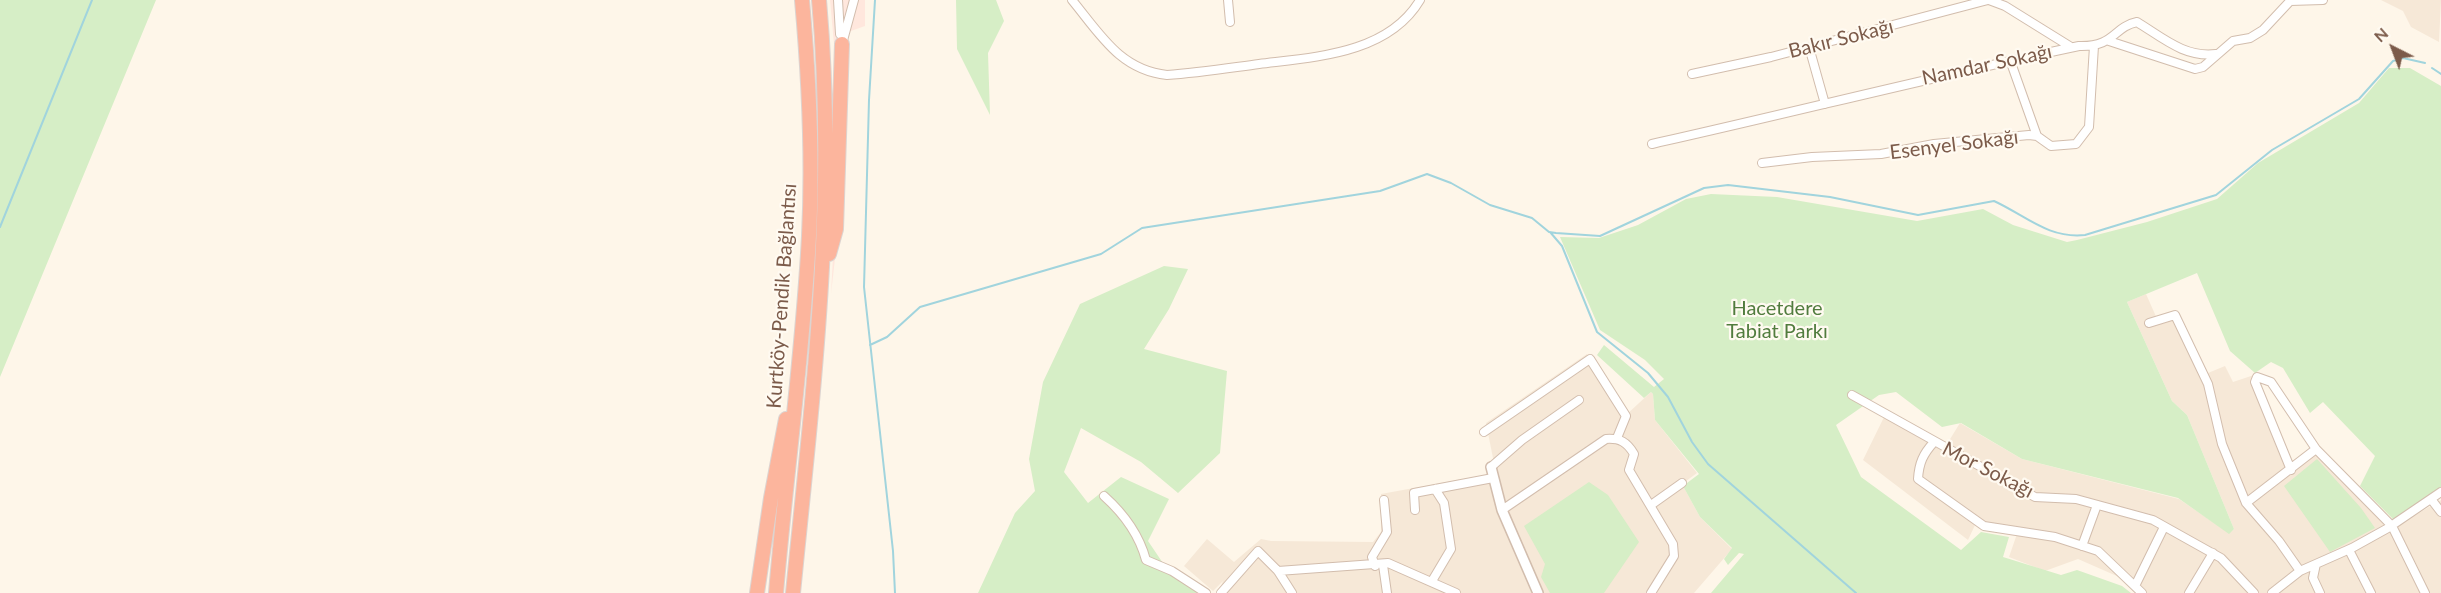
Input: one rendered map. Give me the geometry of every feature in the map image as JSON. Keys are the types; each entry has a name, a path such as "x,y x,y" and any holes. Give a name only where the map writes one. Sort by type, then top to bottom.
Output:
{"highway":[{"name":"Kurtköy-Pendik Bağlantısı","path":"776,593 801,350 809,234 808,71 802,0"},
{"name":"Kurtköy-Pendik Bağlantısı","path":"793,593 818,355 823,273 827,155 819,0"},
{"path":"823,273 836,229 842,44"},
{"path":"757,593 771,498 801,350"},
{"path":"799,536 801,593"}],"street":[{"path":"838,0 842,44"},
{"path":"842,44 854,0"},
{"path":"1072,0 1112,49 1132,65 1146,73 1167,75 1344,52 1391,31 1410,16 1420,0"},
{"path":"1228,0 1230,22"},
{"name":"Bakır Sokağı","path":"1692,74 1809,47 1989,0 1996,1 2071,47"},
{"path":"2109,41 2195,69 2204,67 2233,41 2250,39 2263,30 2290,1 2323,0"},
{"name":"Namdar Sokağı","path":"1652,144 2010,60 2071,47 2094,46 2109,41 2131,23 2137,22 2178,48 2199,57 2216,54"},
{"name":"Esenyel Sokağı","path":"1762,163 1812,157 1881,154 1934,144 2037,136 2051,146 2076,144 2089,128 2094,46"},
{"path":"1809,47 1825,104"},
{"path":"2010,60 2037,136"},
{"path":"2149,323 2175,315 2208,384 2222,444 2246,503 2279,540 2300,572"},
{"path":"1484,432 1590,359 1626,416 1617,438"},
{"path":"2291,470 2255,382 2257,377 2271,382 2316,449 2392,526 2425,593"},
{"name":"Mor Sokağı","path":"1852,394 1934,442 2035,496 2076,499 2153,520 2222,558 2254,593"},
{"path":"1538,593 1502,510 1491,467 1522,440 1579,400"},
{"path":"1502,510 1606,439 1617,438 1628,445 1634,454 1629,470 1673,544 1674,555 1651,593"},
{"path":"1934,442 1924,453 1919,466 1918,479 1963,512 1984,526 2055,537 2098,551 2142,593"},
{"path":"2246,503 2316,449"},
{"path":"1415,510 1414,493 1493,478"},
{"path":"1651,505 1682,483"},
{"path":"1432,581 1451,549 1444,503 1435,489"},
{"path":"2272,593 2300,572 2349,550 2392,526 2441,492"},
{"path":"1104,496 1121,511 1142,547 1146,560 1172,571 1206,593"},
{"path":"2431,499 2441,512"},
{"path":"1384,500 1387,532 1372,557 1379,565 1387,593"},
{"path":"2082,546 2097,505"},
{"path":"2135,586 2164,527"},
{"path":"2349,550 2372,593"},
{"path":"1221,593 1258,551 1278,571 1292,593"},
{"path":"2189,593 2213,553"},
{"path":"2316,564 2313,578 2320,593"},
{"path":"1278,571 1379,565 1400,566 1456,593"}],"shaded area":[{"path":"830,0 865,0 865,26 848,32 838,232 831,294 835,220 835,55"},
{"path":"2381,0 2441,0 2439,42 2411,27 2403,11"},
{"path":"2146,294 2158,321 2176,315 2208,373 2225,366 2233,382 2254,375 2291,472 2318,449 2395,527 2441,500 2441,593 2143,593 2135,584 2078,559 2045,571 2009,557 2018,531 1976,523 1968,540 1863,460 1886,413 1947,444 1960,423 2022,459 2179,499 2229,533 2234,529 2187,415 2172,401 2127,302"},
{"path":"1587,354 1626,415 1651,392 1653,394 1655,420 1697,473 1682,484 1700,517 1732,549 1694,593 1218,593 1223,581 1213,591 1184,566 1207,539 1234,562 1261,539 1373,542 1381,532 1381,494 1496,473 1486,423"}],"green space":[{"path":"0,0 156,0 0,377"},
{"path":"956,0 996,0 1004,21 988,53 990,115 957,49"},
{"name":"Hacetdere Tabiat Parkı","path":"2389,68 2410,68 2441,86 2441,488 2395,521 2360,486 2375,456 2323,402 2310,413 2283,368 2271,362 2255,373 2230,351 2197,273 2127,302 2172,401 2187,415 2234,529 2229,534 2178,498 2022,459 1961,423 1942,427 1896,392 1879,395 1836,425 1861,477 1961,550 1981,532 2009,537 2003,557 2061,575 2077,570 2122,586 2131,593 1711,593 1744,554 1739,553 1728,565 1724,559 1732,548 1700,517 1683,486 1699,474 1655,420 1653,394 1651,392 1644,398 1597,355 1604,345 1654,387 1664,379 1645,360 1600,330 1560,237 1599,238 1638,225 1686,199 1711,194 1777,197 1917,221 1983,209 2013,225 2067,242 2077,240 2147,222 2217,199 2258,163 2359,103"},
{"path":"1164,266 1188,269 1169,309 1144,349 1227,371 1220,453 1178,493 1141,462 1081,428 1064,472 1088,503 1121,477 1169,499 1148,541 1171,575 1198,593 978,593 1015,513 1035,491 1029,459 1043,382 1080,304"},
{"path":"2317,459 2361,508 2375,528 2330,552 2284,486"},
{"path":"1589,482 1608,495 1639,542 1604,593 1550,593 1541,577 1545,564 1524,526"}],"waterway":[{"path":"0,227 92,0"},
{"path":"875,0 869,100 864,287 893,551 895,593"},
{"path":"870,345 887,337 920,307 1101,254 1142,228 1380,191 1427,174 1451,183 1490,205 1532,218 1549,232 1556,233 1600,236 1704,188 1728,185 1830,197 1918,215 1994,201 2048,230 2085,235 2216,195 2272,150 2359,99 2393,61 2403,58 2425,63"},
{"path":"2432,68 2441,74"},
{"path":"1550,232 1562,246 1597,332 1648,373 1668,397 1692,442 1708,464 1856,593"}]}
